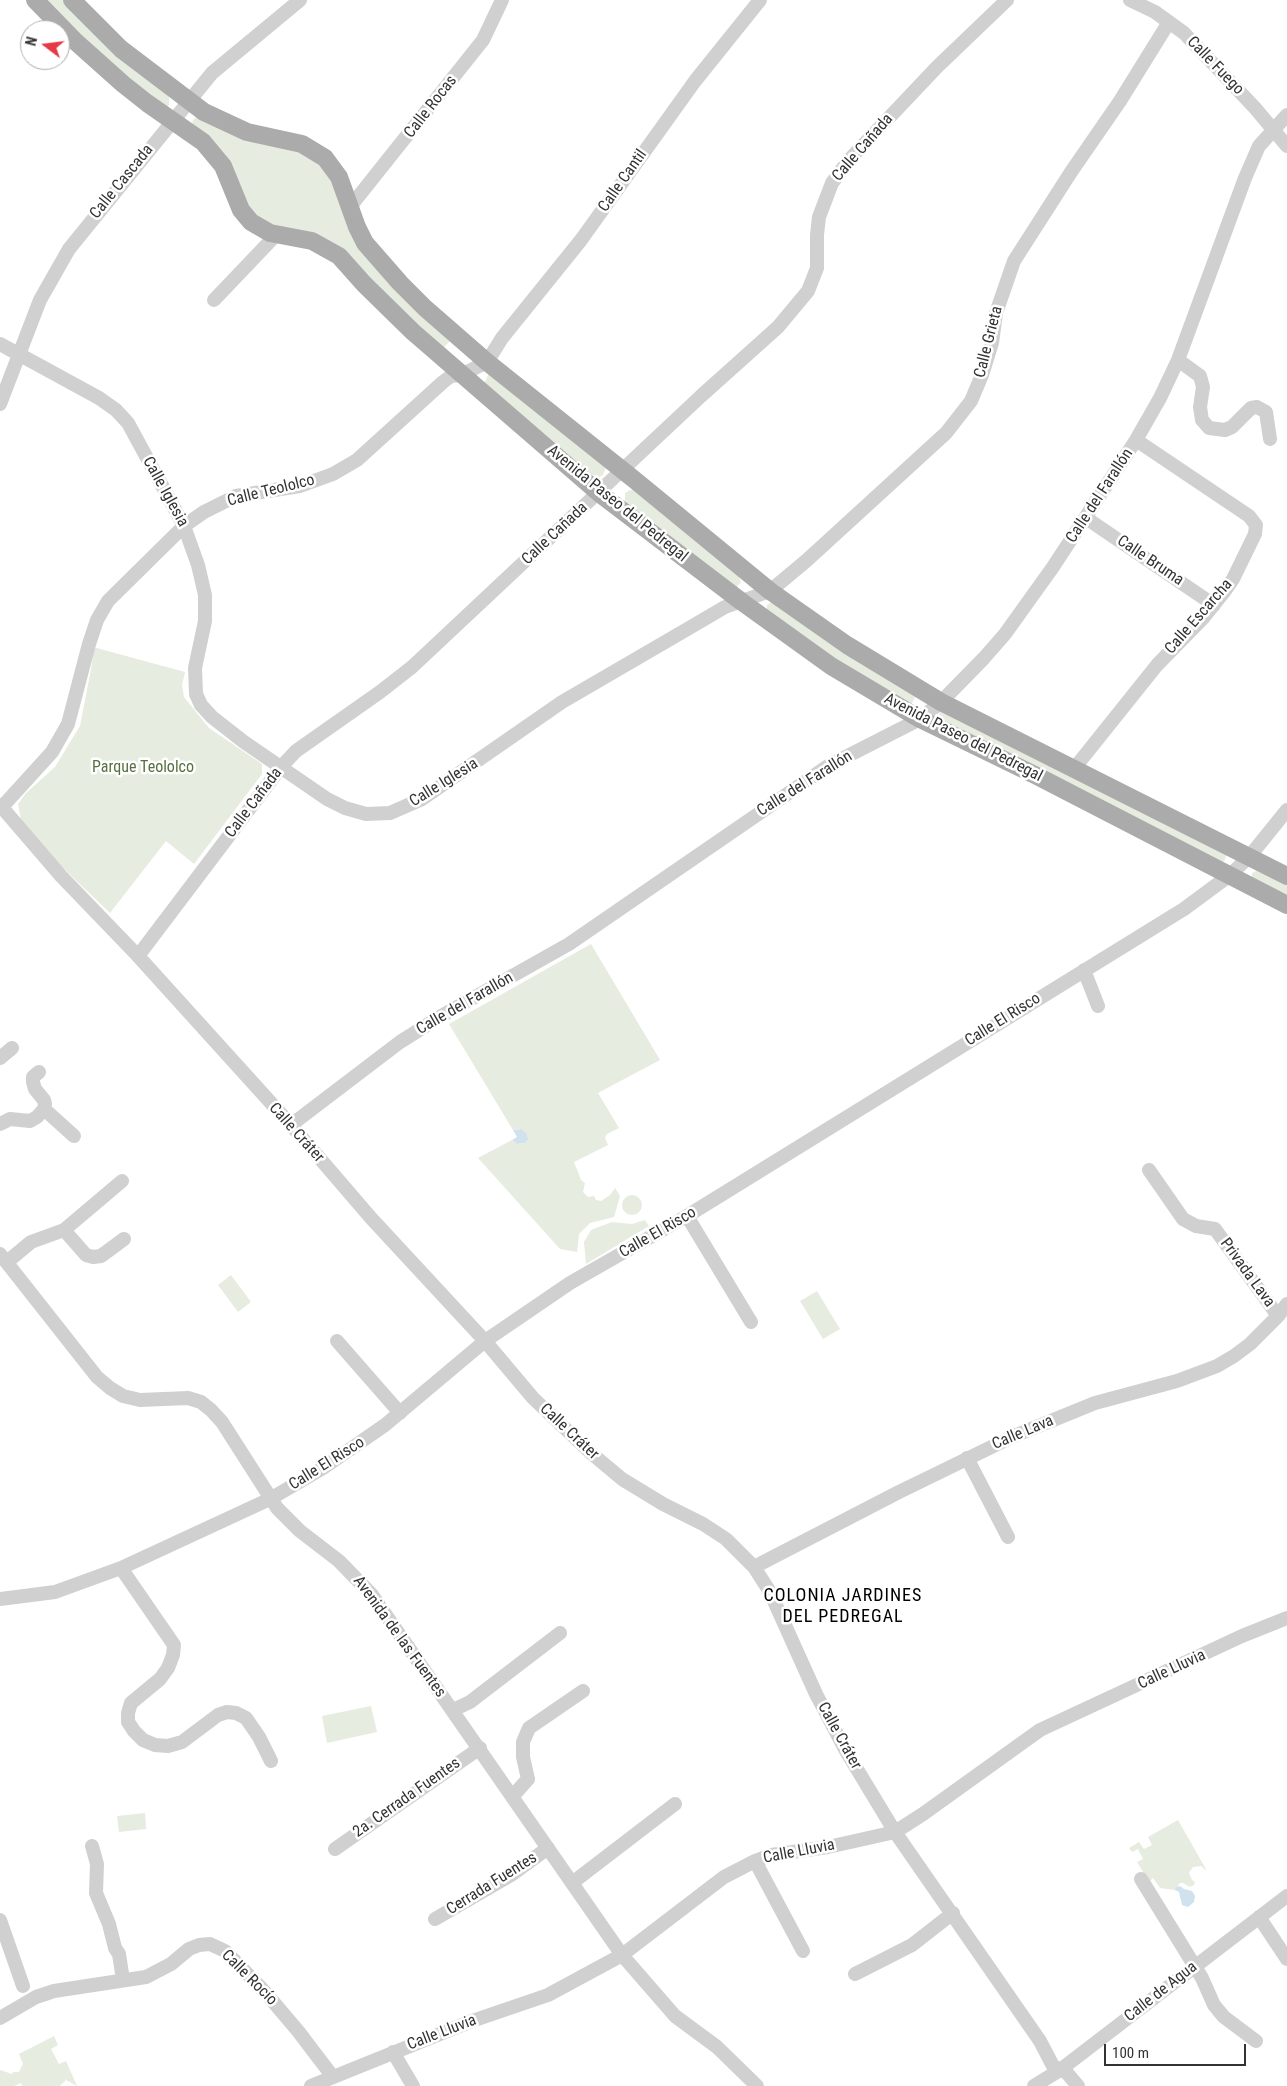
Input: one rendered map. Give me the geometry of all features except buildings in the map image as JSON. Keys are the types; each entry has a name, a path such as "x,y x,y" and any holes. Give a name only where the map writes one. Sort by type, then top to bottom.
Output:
{"main road":[{"name":"Avenida Paseo del Pedregal","path":"35,0 100,64 147,103 203,142 218,159 226,173 241,210 258,227 276,235 312,241 339,256 395,315 599,493 742,602 831,666 920,720 1037,776 1287,905"},
{"name":"Avenida Paseo del Pedregal","path":"72,0 121,49 154,76 204,112 234,128 302,144 318,153 335,170 361,237 369,249 426,308 487,362 770,591 847,645 941,702 1287,876"}],"street":[{"name":"Calle Cascada","path":"0,404 40,300 58,265 80,234 212,74 300,0"},
{"name":"Calle Rocas","path":"350,207 483,40 502,0"},
{"name":"Calle Cantil","path":"487,362 502,338 580,240 695,81 760,0"},
{"name":"Calle Cañada","path":"138,956 296,751 412,667 778,327 808,291 817,268 819,217 832,183 849,160 936,67 1007,0"},
{"name":"Calle Fuego","path":"1130,0 1155,12 1184,33 1222,72 1287,146"},
{"name":"Calle Grieta","path":"742,602 770,591 806,561 946,433 971,401 992,343 996,313 1014,261 1071,172 1120,101 1169,22"},
{"name":"Calle del Farallón","path":"291,1125 400,1042 443,1015 569,944 828,766 920,720 941,702 1005,634 1053,568 1136,440 1160,398 1178,360 1245,178 1259,146 1272,129 1287,115"},
{"path":"214,300 276,235"},
{"name":"Calle Iglesia","path":"0,344 99,398 116,410 128,423 184,526 198,565 205,595 205,621 195,668 198,700 212,717 244,742 327,799 345,808 366,814 390,813 422,799 570,698 725,607 742,602"},
{"path":"1178,360 1200,376 1203,387 1200,407 1202,420 1208,428 1225,430 1232,427 1251,408 1257,407 1266,412 1270,439"},
{"name":"Calle Teololco","path":"1,806 52,752 68,724 89,644 97,620 108,601 184,526 204,512 236,496 300,486 333,474 357,460 451,376 461,374 487,362"},
{"name":"Calle Escarcha","path":"1073,770 1157,665 1214,605 1233,579 1250,545 1256,525 1249,516 1136,440"},
{"name":"Calle Bruma","path":"1086,518 1214,605"},
{"name":"Calle Cráter","path":"1,806 61,876 138,956 291,1125 371,1218 485,1341 534,1398 622,1479 726,1539 754,1567 770,1592 816,1694 846,1751 895,1832 1040,2041 1053,2066 1067,2073 1078,2086"},
{"name":"Calle El Risco","path":"0,1599 55,1592 121,1568 270,1499 347,1452 400,1413 485,1341 570,1283 687,1216 1184,909 1230,875 1249,857 1287,810"},
{"path":"1084,970 1098,1006"},
{"path":"0,1058 12,1048"},
{"path":"0,1124 10,1119 30,1121 37,1117 44,1109 44,1100 35,1089 33,1082 33,1077 38,1072"},
{"path":"44,1109 74,1136"},
{"name":"Privada Lava","path":"1149,1170 1183,1219 1196,1226 1215,1229 1278,1316"},
{"path":"4,1258 31,1242 64,1230 122,1181"},
{"path":"687,1216 751,1322"},
{"path":"64,1230 86,1256 101,1256 124,1239"},
{"name":"Avenida de las Fuentes","path":"4,1258 97,1376 110,1388 124,1396 140,1400 188,1398 201,1402 222,1422 270,1499 292,1525 339,1561 362,1583 480,1748 622,1955 675,2016 717,2047 757,2086"},
{"name":"Calle Lava","path":"754,1567 967,1458 1014,1436 1094,1403 1177,1380 1217,1366 1250,1344 1278,1316 1287,1304"},
{"path":"337,1342 400,1413"},
{"path":"967,1458 1008,1537"},
{"path":"121,1568 174,1646 168,1668 160,1678 131,1703 128,1722 134,1732 143,1740 155,1745 168,1746 182,1742 218,1715 227,1712 246,1718 259,1737 271,1761"},
{"name":"Calle Lluvia","path":"314,2085 472,2021 548,1996 622,1955 724,1877 755,1861 770,1855 828,1847 895,1832 1040,1730 1242,1636 1287,1618"},
{"path":"453,1710 470,1702 560,1633"},
{"path":"512,1797 528,1779 523,1756 523,1742 529,1728 583,1691"},
{"name":"2a. Cerrada Fuentes","path":"335,1849 480,1748"},
{"path":"572,1884 674,1804"},
{"path":"92,1846 97,1864 96,1893 110,1924 115,1948 119,1954 122,1980"},
{"name":"Cerrada Fuentes","path":"435,1919 512,1875 548,1848"},
{"path":"755,1861 803,1951"},
{"path":"1141,1879 1202,1978 1210,1999 1218,2011 1256,2041"},
{"name":"Calle de Agua","path":"1034,2086 1060,2070 1287,1896"},
{"path":"855,1974 912,1945 953,1913"},
{"path":"1259,1917 1287,1959"},
{"path":"0,1920 22,1986"},
{"name":"Calle Rocío","path":"0,2018 36,1997 54,1991 146,1977 171,1964 189,1949 199,1945 210,1944 220,1948 246,1972 280,2009 333,2077"},
{"path":"393,2052 413,2086"}],"green space":[{"path":"44,0 62,0 82,21 169,97 169,105 167,107 103,60 70,26 70,20 64,20"},
{"path":"198,116 292,147 326,168 351,229 452,339 441,350 368,280 260,223 192,125 193,120"},
{"path":"494,374 606,467 603,475 599,477 588,473 484,384 488,375"},
{"path":"630,490 636,490 738,574 741,582 737,587 732,587 633,509 625,501 625,493"},
{"path":"773,601 910,691 915,697 912,703 907,704 839,664 767,611 767,605"},
{"name":"Parque Teololco","path":"93,647 185,672 182,685 184,697 209,728 262,764 262,774 194,864 166,841 110,913 22,826 18,804 26,793 55,767 80,726 92,664"},
{"path":"940,711 1226,855 1225,860 1219,864 938,721"},
{"path":"1258,870 1287,884 1287,898 1252,878 1252,873"},
{"path":"591,944 660,1060 598,1093 619,1128 607,1134 605,1138 608,1145 574,1162 581,1180 585,1183 583,1192 588,1197 594,1196 596,1200 601,1201 610,1195 615,1188 620,1196 614,1217 590,1223 579,1234 577,1252 560,1249 478,1158 512,1140 517,1144 525,1143 528,1136 521,1129 513,1130 449,1024"},
{"path":"632,1195 639,1198 642,1205 639,1212 632,1215 625,1212 622,1205 625,1198"},
{"path":"645,1220 649,1226 586,1264 584,1242 591,1230 612,1222 632,1224"},
{"path":"231,1275 251,1302 238,1312 218,1285"},
{"path":"817,1291 840,1329 823,1339 800,1301"},
{"path":"371,1706 377,1732 327,1743 322,1716"},
{"path":"145,1813 146,1829 119,1832 117,1816"},
{"path":"1178,1820 1207,1871 1201,1866 1193,1867 1189,1873 1195,1882 1190,1887 1180,1883 1175,1890 1160,1888 1153,1878 1149,1882 1137,1862 1143,1859 1138,1849 1132,1852 1129,1848 1139,1842 1144,1849 1152,1845 1148,1837"},
{"path":"54,2036 58,2045 51,2049 59,2064 66,2061 77,2086 66,2080 60,2086 22,2086 21,2083 14,2086 0,2086 0,2070 12,2074 13,2072 19,2072 23,2064 19,2054"}],"water":[{"path":"521,1129 527,1134 528,1139 525,1143 517,1144 512,1140 517,1137 513,1130"},
{"path":"1180,1886 1192,1891 1195,1896 1194,1902 1188,1907 1182,1905 1179,1892 1175,1890 1176,1887"}],"district":[{"name":"COLONIA JARDINES DEL PEDREGAL","path":"843,1606"}]}
